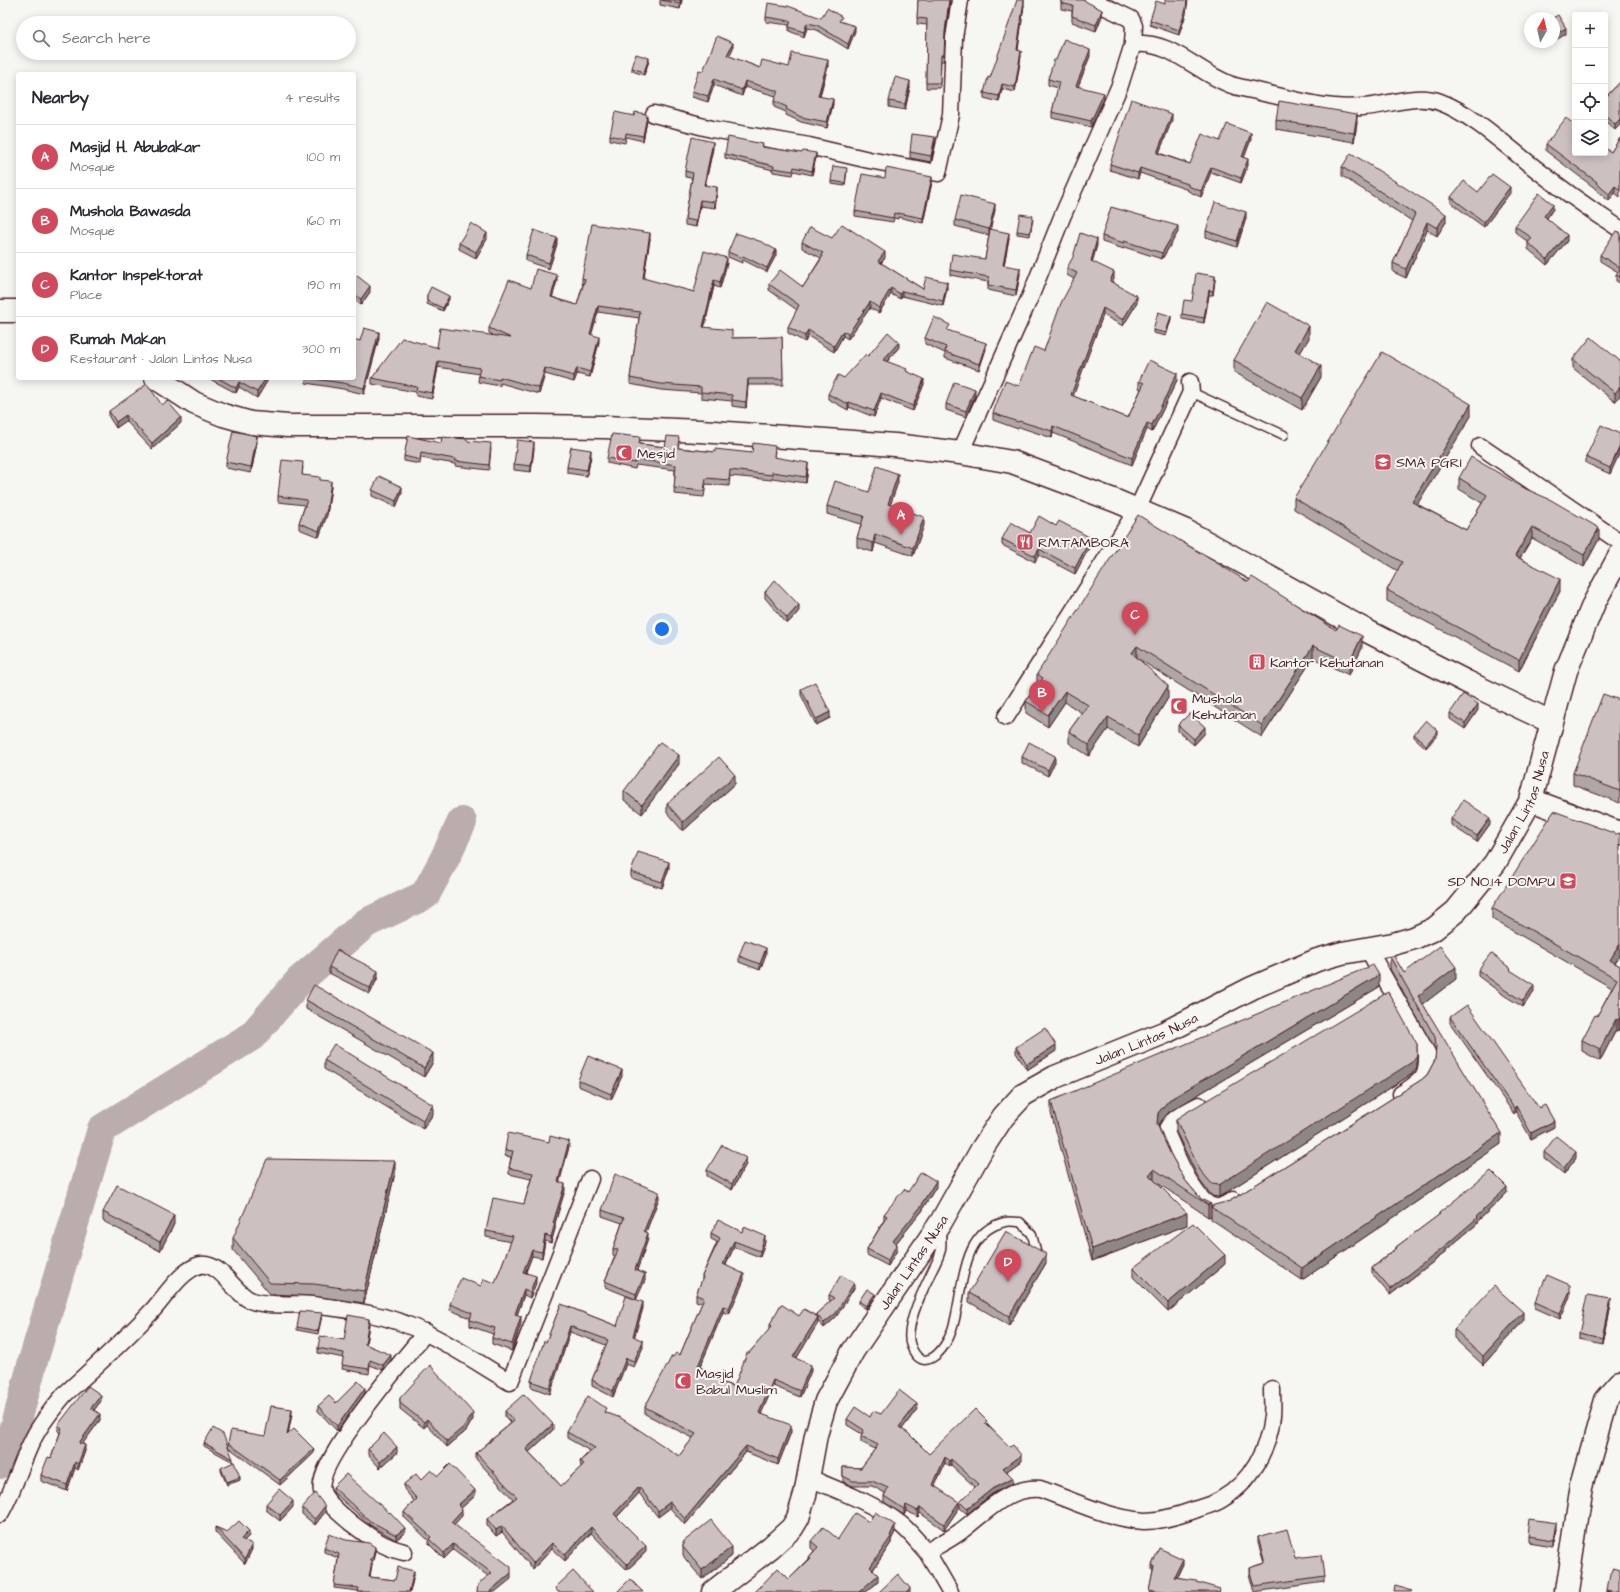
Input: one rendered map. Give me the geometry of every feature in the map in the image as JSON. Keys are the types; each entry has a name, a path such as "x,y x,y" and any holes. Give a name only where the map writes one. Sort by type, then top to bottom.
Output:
{"main road":[{"path":"0,311 16,311"},
{"path":"158,380 194,404 223,415 258,424 288,426 456,425 604,427 700,431 895,445 960,453 1012,462 1137,510 1184,530 1363,629 1467,682 1551,722"},
{"name":"Jalan Lintas Nusa","path":"713,1592 771,1547 792,1528 798,1518 809,1478 816,1435 826,1401 852,1351 941,1222 982,1149 1003,1117 1023,1095 1055,1077 1166,1032 1252,988 1317,960 1342,953 1368,950 1414,938 1434,929 1456,911 1495,863 1531,800 1566,671 1594,603 1620,555"},
{"path":"1531,800 1620,833"},
{"path":"1566,1592 1582,1485 1606,1400 1620,1384"}],"street":[{"path":"654,114 712,129 809,146 869,160 938,173 951,115 954,38 960,0"},
{"path":"960,453 1032,295 1062,217 1120,86 1133,44 1134,26 1131,19 1091,0"},
{"path":"1133,44 1144,43 1164,48 1176,53 1209,74 1229,84 1301,101 1329,106 1362,108 1417,99 1429,99 1440,102 1490,133 1567,193 1620,229"},
{"path":"1006,717 1137,510 1190,388"},
{"path":"1480,446 1620,542"},
{"path":"1368,950 1384,995 1426,1054 1427,1068 1424,1076 1416,1084 1390,1101"},
{"path":"1210,1099 1176,1119 1167,1128 1166,1132 1187,1179 1204,1201 1215,1207 1225,1205 1245,1193"},
{"path":"0,1514 33,1439 42,1423 54,1407 65,1394 152,1311 178,1281 190,1270 199,1265 216,1269 250,1300 260,1303 313,1305 372,1314 406,1324 426,1332 510,1382 590,1179"},
{"path":"404,1552 374,1541 339,1513 324,1495 322,1485 331,1459 348,1430 426,1332"},
{"path":"927,1552 960,1533 1006,1497 1021,1490 1030,1488 1040,1489 1099,1512 1145,1521 1159,1520 1189,1512 1222,1499 1236,1488 1254,1470 1265,1447 1272,1417 1272,1389"},
{"path":"809,1478 866,1503 891,1517 905,1528 927,1552 950,1592"}],"lane":[{"path":"1190,388 1284,435"},
{"path":"941,1222 941,1250 917,1305 909,1332 909,1342 914,1354 921,1360 932,1359 944,1346 952,1330 964,1271 969,1256 978,1240 988,1228 1006,1222 1020,1222 1032,1234 1036,1251"}],"building":[{"path":"662,0 680,0 680,4"},
{"path":"918,0 949,0 944,55 941,55 940,83 926,83 927,19 917,18"},
{"path":"1017,0 1024,0 1017,50 1021,51 1015,87 1002,84 999,96 984,93 988,77 990,78"},
{"path":"1061,0 1084,0 1102,10 1096,25 1072,16 1073,6 1061,3"},
{"path":"1165,0 1187,0 1186,9 1179,30 1150,20 1156,1 1165,4"},
{"path":"768,3 788,6 821,18 827,8 842,17 839,21 855,26 848,44 817,25 807,23 804,32 789,27 791,21 766,17"},
{"path":"1560,18 1566,28 1560,32"},
{"path":"717,36 733,43 727,55 760,68 762,60 789,67 792,53 828,60 818,96 833,99 827,122 801,117 786,109 787,107 774,101 778,91 745,81 742,90 714,79 708,96 692,91 699,70 703,71"},
{"path":"1064,39 1090,50 1076,86 1104,93 1091,121 1052,112 1059,82 1048,79 1054,60 1056,60"},
{"path":"636,54 649,58 644,72 632,68"},
{"path":"895,77 910,81 905,104 889,101"},
{"path":"1620,82 1620,119 1615,124 1608,118 1608,95"},
{"path":"1131,99 1172,114 1157,153 1190,164 1202,134 1220,141 1227,124 1251,133 1242,157 1248,159 1241,178 1211,167 1201,191 1188,186 1188,184 1140,168 1138,173 1110,164"},
{"path":"1279,101 1357,114 1354,133 1276,120"},
{"path":"615,112 634,116 635,112 646,114 647,116 643,136 626,133 625,139 610,135"},
{"path":"1566,118 1572,123 1572,156 1608,156 1608,150 1611,152 1620,138 1620,190 1615,186 1609,194 1596,183 1597,182 1546,144"},
{"path":"912,134 935,137 931,156 910,152"},
{"path":"692,137 713,142 704,185 717,187 715,202 700,200 696,221 685,219 693,173 685,171"},
{"path":"728,137 763,144 762,147 802,153 803,151 816,153 812,171 794,167 793,171 773,168 774,166 725,154"},
{"path":"1351,153 1446,214 1437,228 1427,222 1406,269 1393,263 1415,214 1342,167"},
{"path":"833,166 847,168 845,183 831,181"},
{"path":"886,168 932,177 923,218 894,213 893,218 855,211 862,174 885,178"},
{"path":"1492,174 1510,187 1484,222 1451,197 1464,181 1478,192"},
{"path":"1539,193 1553,204 1544,216 1567,235 1547,259 1528,243 1532,238 1515,226"},
{"path":"961,195 995,204 989,229 955,220"},
{"path":"1215,202 1246,212 1237,241 1206,231"},
{"path":"1111,207 1178,226 1162,253 1124,241 1124,243 1102,236"},
{"path":"1020,214 1033,216 1030,233 1017,231"},
{"path":"471,223 487,233 476,252 459,243"},
{"path":"592,224 650,233 643,278 694,292 704,251 727,258 720,282 714,280 703,327 732,330 732,338 782,337 783,379 748,379 746,402 732,400 732,395 701,392 701,387 661,384 630,378 640,312 598,306 590,334 599,337 590,372 577,368 574,376 545,368 539,388 500,377 500,380 478,376 480,368 438,361 432,393 416,390 417,387 372,378 402,338 439,348 437,347 440,328 511,338 489,328 509,280 531,288 536,269 557,275 551,297 577,305 585,279 582,278"},
{"path":"842,224 885,252 878,261 923,289 926,277 947,282 943,301 902,291 900,294 891,288 879,308 870,302 848,334 843,331 834,346 808,330 805,336 788,327 799,305 769,284 780,270 803,287 823,256 821,255 823,253 802,242 810,227 832,238"},
{"path":"990,229 1009,233 1003,265 1020,268 1016,290 988,285 989,277 950,270 952,254 985,259"},
{"path":"534,230 557,238 549,263 526,255"},
{"path":"1616,231 1620,232 1620,268 1600,255"},
{"path":"736,233 762,242 776,250 767,268 743,256 742,258 728,252"},
{"path":"1080,233 1097,239 1091,261 1114,272 1110,281 1137,296 1123,320 1103,308 1071,395 1128,418 1144,383 1139,381 1149,360 1177,373 1152,425 1147,423 1132,458 1053,426 1052,431 1019,421 1018,422 993,413 1005,381 1019,386 1034,347 1044,351 1061,303 1077,273 1067,268 1073,257"},
{"path":"1620,269 1620,277 1616,275"},
{"path":"1196,273 1215,276 1213,291 1209,290 1204,318 1182,314 1184,300 1192,301"},
{"path":"356,275 370,286 361,299 356,295"},
{"path":"431,287 449,296 443,308 427,301 427,295"},
{"path":"1267,302 1309,326 1295,350 1321,366 1302,398 1234,360"},
{"path":"1158,312 1171,316 1166,333 1153,330"},
{"path":"934,317 950,325 947,330 986,343 979,364 945,352 946,347 925,338"},
{"path":"364,328 379,332 364,388 321,380 356,380 356,340 360,341"},
{"path":"888,332 899,342 883,360 907,369 906,371 924,379 913,406 881,393 874,411 849,402 848,404 828,394 838,375 844,378 866,354 868,356"},
{"path":"1591,337 1620,361 1620,387 1615,393 1573,359"},
{"path":"1382,352 1471,404 1412,502 1466,530 1487,495 1459,478 1471,457 1526,489 1551,500 1599,528 1584,555 1532,527 1515,556 1560,579 1519,660 1387,590 1402,562 1294,498"},
{"path":"222,380 265,380 257,392 239,382 236,388"},
{"path":"954,382 975,389 966,411 946,404"},
{"path":"147,384 162,405 167,401 181,417 152,443 126,415 116,422 109,411"},
{"path":"1601,425 1620,434 1620,446 1610,468 1586,457"},
{"path":"233,431 257,436 251,467 226,462"},
{"path":"612,434 640,437 639,444 665,447 667,436 679,437 678,448 715,452 715,449 752,453 753,443 775,446 774,457 808,463 806,477 772,472 772,475 730,470 729,480 706,478 704,491 674,488 676,465 636,459 635,463 607,458"},
{"path":"408,436 441,443 442,437 491,443 489,465 455,461 455,459 421,453 420,460 404,456"},
{"path":"517,440 534,442 531,466 514,464"},
{"path":"571,447 591,450 587,470 567,467"},
{"path":"282,460 303,462 302,475 320,477 320,480 331,481 327,509 319,531 299,523 307,500 278,496"},
{"path":"877,466 898,474 888,504 924,517 913,548 875,534 873,543 857,538 864,516 827,506 835,481 869,492"},
{"path":"379,476 402,487 396,501 372,490"},
{"path":"1138,515 1248,582 1252,577 1336,630 1339,625 1362,636 1349,663 1313,646 1262,725 1137,646 1132,653 1168,686 1138,735 1108,717 1089,745 1069,731 1088,705 1065,691 1048,715 1026,701 1043,678 1037,674"},
{"path":"1039,516 1056,526 1059,521 1091,538 1075,568 1039,549 1035,556 1002,539 1011,522 1030,533"},
{"path":"775,580 799,605 787,618 765,592"},
{"path":"815,682 830,712 816,719 801,689"},
{"path":"1463,694 1478,704 1465,723 1450,713"},
{"path":"1603,694 1620,700 1620,791 1573,773"},
{"path":"1190,713 1205,727 1194,739 1178,725"},
{"path":"1426,720 1438,731 1426,745 1414,734"},
{"path":"660,742 679,755 642,805 624,791"},
{"path":"1029,742 1055,756 1048,770 1022,757"},
{"path":"719,757 735,775 683,822 667,804"},
{"path":"1463,800 1490,818 1477,836 1451,819"},
{"name":"SD NO.14 DOMPU","path":"1554,811 1616,834 1620,833 1620,944 1610,960 1620,966 1620,1017 1618,1020 1616,1019 1600,1049 1582,1040 1617,979 1492,908"},
{"path":"638,852 669,862 662,882 631,872"},
{"path":"745,940 766,948 760,964 739,956"},
{"path":"1440,946 1456,967 1418,996 1501,1133 1302,1268 1211,1207 1230,1201 1427,1075 1435,1060 1435,1037 1390,957 1394,956 1404,973"},
{"path":"337,950 378,971 370,988 329,967"},
{"path":"1491,953 1511,969 1510,970 1534,985 1523,1001 1478,970"},
{"path":"1373,965 1379,975 1169,1100 1158,1113 1157,1124 1171,1155 1185,1180 1201,1199 1211,1204 1208,1205 1154,1169 1149,1175 1187,1213 1092,1249 1051,1101"},
{"path":"314,985 433,1053 424,1068 306,1000"},
{"path":"1388,992 1417,1044 1417,1055 1412,1062 1219,1185 1212,1184 1200,1170 1176,1120"},
{"path":"1467,1005 1539,1108 1545,1105 1554,1121 1531,1133 1516,1106 1514,1108 1450,1017"},
{"path":"1045,1028 1056,1045 1027,1064 1016,1047"},
{"path":"334,1044 433,1105 423,1120 324,1060"},
{"path":"588,1056 622,1070 611,1094 578,1080"},
{"path":"508,1133 549,1142 550,1136 569,1141 558,1182 565,1184 553,1223 555,1223 551,1237 545,1235 542,1252 532,1250 523,1272 536,1276 530,1292 524,1289 515,1314 521,1316 512,1344 492,1338 495,1328 470,1320 472,1313 450,1304 461,1278 481,1286 484,1279 495,1283 513,1236 486,1231 493,1198 524,1204 533,1173 509,1168 513,1151 505,1150"},
{"path":"1556,1136 1576,1152 1564,1168 1544,1152"},
{"path":"722,1145 746,1158 732,1184 707,1170"},
{"path":"267,1159 395,1161 364,1291 314,1284 270,1283 233,1238"},
{"path":"1491,1171 1507,1187 1476,1217 1477,1218 1446,1246 1390,1289 1372,1268"},
{"path":"921,1172 936,1181 922,1203 923,1204 893,1241 897,1244 888,1260 867,1249 887,1216 884,1214 904,1189 908,1192"},
{"path":"615,1174 659,1192 644,1231 648,1233 635,1270 645,1274 636,1294 605,1281 618,1250 613,1249 624,1218 602,1210"},
{"path":"117,1185 174,1215 160,1242 103,1212"},
{"path":"718,1220 742,1232 744,1227 765,1236 760,1251 734,1241 723,1264 744,1274 729,1308 723,1306 698,1366 706,1370 703,1375 734,1387 747,1353 749,1353 772,1326 770,1324 781,1304 799,1316 804,1309 818,1317 793,1357 811,1365 800,1391 773,1380 759,1413 791,1425 778,1459 746,1446 685,1519 670,1502 658,1511 639,1487 614,1514 646,1546 627,1564 591,1527 565,1555 552,1543 533,1563 502,1526 496,1530 487,1519 517,1497 476,1453 514,1421 505,1411 524,1394 553,1424 526,1449 561,1486 584,1464 580,1461 595,1448 567,1432 588,1396 606,1408 604,1412 621,1418 679,1456 696,1434 645,1407 672,1356 673,1357 676,1353 680,1355 704,1298 696,1295 703,1277 702,1276 720,1238 711,1233"},
{"path":"1193,1223 1225,1255 1168,1303 1133,1268"},
{"path":"1006,1231 1046,1254 1009,1316 969,1293"},
{"path":"841,1275 854,1283 836,1313 824,1323 816,1314 834,1298 829,1295"},
{"path":"1547,1275 1570,1285 1570,1291 1560,1313 1535,1302"},
{"path":"1494,1286 1523,1312 1483,1356 1454,1329"},
{"path":"867,1289 875,1294 866,1306 859,1301"},
{"path":"1587,1295 1611,1299 1603,1338 1579,1333"},
{"path":"626,1296 643,1302 633,1336 643,1341 634,1361 626,1358 613,1391 592,1380 608,1340 570,1326 550,1388 531,1381 544,1341 546,1342 561,1304 617,1326"},
{"path":"300,1311 322,1313 318,1331 297,1327"},
{"path":"348,1315 369,1319 365,1344 391,1355 383,1365 370,1360 369,1369 342,1365 344,1353 318,1348 320,1336 344,1340"},
{"path":"430,1365 440,1376 439,1377 473,1413 466,1425 447,1441 427,1419 424,1422 400,1403 400,1398"},
{"path":"358,1381 365,1388 337,1426 318,1406 329,1396 336,1403"},
{"path":"88,1386 101,1395 91,1408 100,1414 79,1443 85,1445 78,1464 75,1462 67,1485 41,1475 48,1457 51,1458 62,1428 58,1425"},
{"path":"899,1390 917,1404 899,1427 908,1433 929,1454 975,1409 987,1421 985,1423 1010,1447 1013,1445 1021,1455 1003,1468 1013,1478 992,1489 967,1509 960,1502 978,1484 951,1459 949,1461 945,1457 933,1485 959,1502 944,1524 920,1507 918,1511 906,1505 904,1509 884,1496 888,1488 872,1481 853,1481 843,1476 843,1467 861,1468 878,1445 861,1436 864,1430 847,1419 855,1407 870,1417 873,1411 881,1414"},
{"path":"271,1406 292,1409 287,1435 294,1429 314,1449 280,1480 228,1443 231,1430 265,1436"},
{"path":"213,1428 223,1434 233,1459 204,1443"},
{"path":"384,1433 397,1447 380,1462 368,1449"},
{"path":"234,1462 240,1477 227,1482 221,1468"},
{"path":"450,1464 475,1490 458,1505 462,1510 451,1522 511,1567 511,1573 489,1592 477,1592 478,1584 492,1573 453,1544 444,1553 429,1539 431,1537 404,1512 417,1499 404,1484 416,1474 421,1480 431,1470 438,1476"},
{"path":"346,1474 389,1513 390,1512 405,1528 396,1535 370,1521 333,1487"},
{"path":"279,1489 293,1501 280,1515 266,1504"},
{"path":"315,1493 325,1506 315,1519 302,1508"},
{"path":"875,1512 895,1525 890,1536 891,1537 870,1567 878,1575 859,1592 755,1592 778,1568 789,1579 811,1558 809,1557 818,1547 811,1541 823,1527 838,1539 855,1513 869,1522"},
{"path":"1529,1519 1557,1523 1554,1540 1527,1536"},
{"path":"711,1520 732,1547 702,1570 683,1547 683,1542"},
{"path":"239,1521 249,1531 241,1539 252,1544 245,1559 215,1527 227,1532"},
{"path":"1287,1529 1295,1558 1321,1555 1324,1576 1254,1586 1249,1568 1265,1563 1258,1537"},
{"path":"329,1534 346,1540 369,1543 375,1547 373,1557 369,1560 372,1561 369,1577 395,1580 398,1567 414,1571 409,1592 358,1592 359,1588 334,1585 339,1554 324,1548"},
{"path":"1159,1548 1183,1559 1174,1577 1196,1580 1196,1582 1220,1589 1219,1592 1159,1592 1149,1590 1154,1566 1152,1565"},
{"path":"573,1571 593,1592 558,1592 555,1588"},
{"path":"1612,1571 1620,1573 1620,1592 1608,1590"},
{"path":"898,1574 910,1588 906,1592 879,1592"},
{"path":"630,1579 643,1592 617,1592"},
{"path":"1394,1586 1412,1591 1393,1592"}],"waterway":[{"path":"0,1464 16,1425 33,1361 102,1129 252,1036 300,980 366,923 425,895 462,822"}],"place":[{"name":"Mesjid","path":"624,453"},
{"name":"SMA PGRI","path":"1383,462"},
{"name":"Masjid H. Abubakar","path":"901,535"},
{"name":"RM.TAMBORA","path":"1025,542"},
{"name":"Kantor Inspektorat","path":"1135,635"},
{"name":"Kantor Kehutanan","path":"1257,662"},
{"name":"Mushola Kehutanan","path":"1179,706"},
{"name":"Mushola Bawasda","path":"1042,713"},
{"name":"SD NO.14 DOMPU","path":"1568,881"},
{"name":"Rumah Makan","path":"1008,1282"},
{"name":"Masjid Babul Muslim","path":"683,1381"}]}
